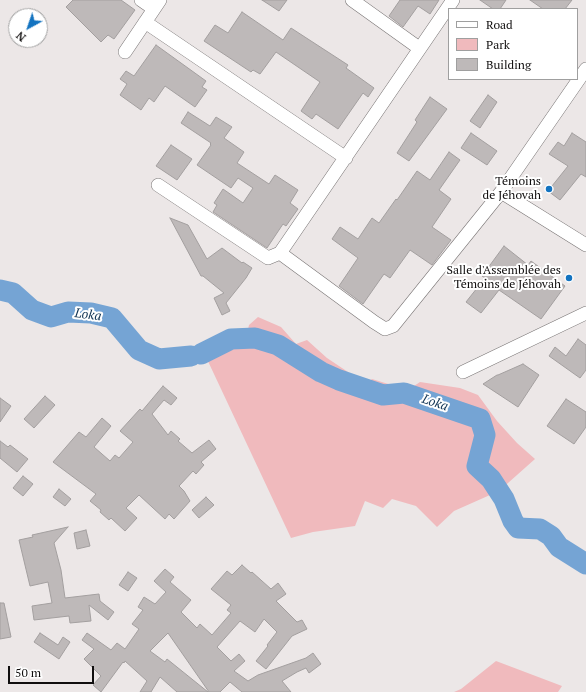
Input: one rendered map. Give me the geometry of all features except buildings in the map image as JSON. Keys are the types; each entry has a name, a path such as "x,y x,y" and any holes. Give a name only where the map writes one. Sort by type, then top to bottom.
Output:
{"street":[{"path":"125,52 157,5 141,0"},
{"path":"352,0 419,48"},
{"path":"158,185 268,258 280,253 453,0"},
{"path":"145,22 346,158"},
{"path":"280,253 374,322 385,329 393,326 501,192 582,84 586,69"},
{"path":"501,192 586,245"},
{"path":"463,372 586,313"}],"green space":[{"path":"258,317 281,327 296,344 307,340 327,358 366,384 372,379 408,390 420,382 460,388 478,395 497,421 517,443 535,459 499,491 454,511 437,527 416,506 392,499 383,508 365,501 355,526 313,532 291,538 206,357 246,338 249,325"},
{"path":"496,661 562,686 558,692 454,692 461,689"}],"waterway":[{"name":"Loka","path":"0,290 13,293 32,310 51,317 68,312 91,313 112,318 139,350 159,359 191,356"},
{"name":"Loka","path":"201,354 231,339 255,338 278,345 321,372 339,380 383,395 404,393 480,419 485,435 477,466 491,479 504,499 513,521 518,528 540,529 551,536 559,547 586,564"}],"place":[{"name":"Témoins de Jéhovah","path":"549,189"},
{"name":"Salle d'Assemblée des Témoins de Jéhovah","path":"569,278"}]}
